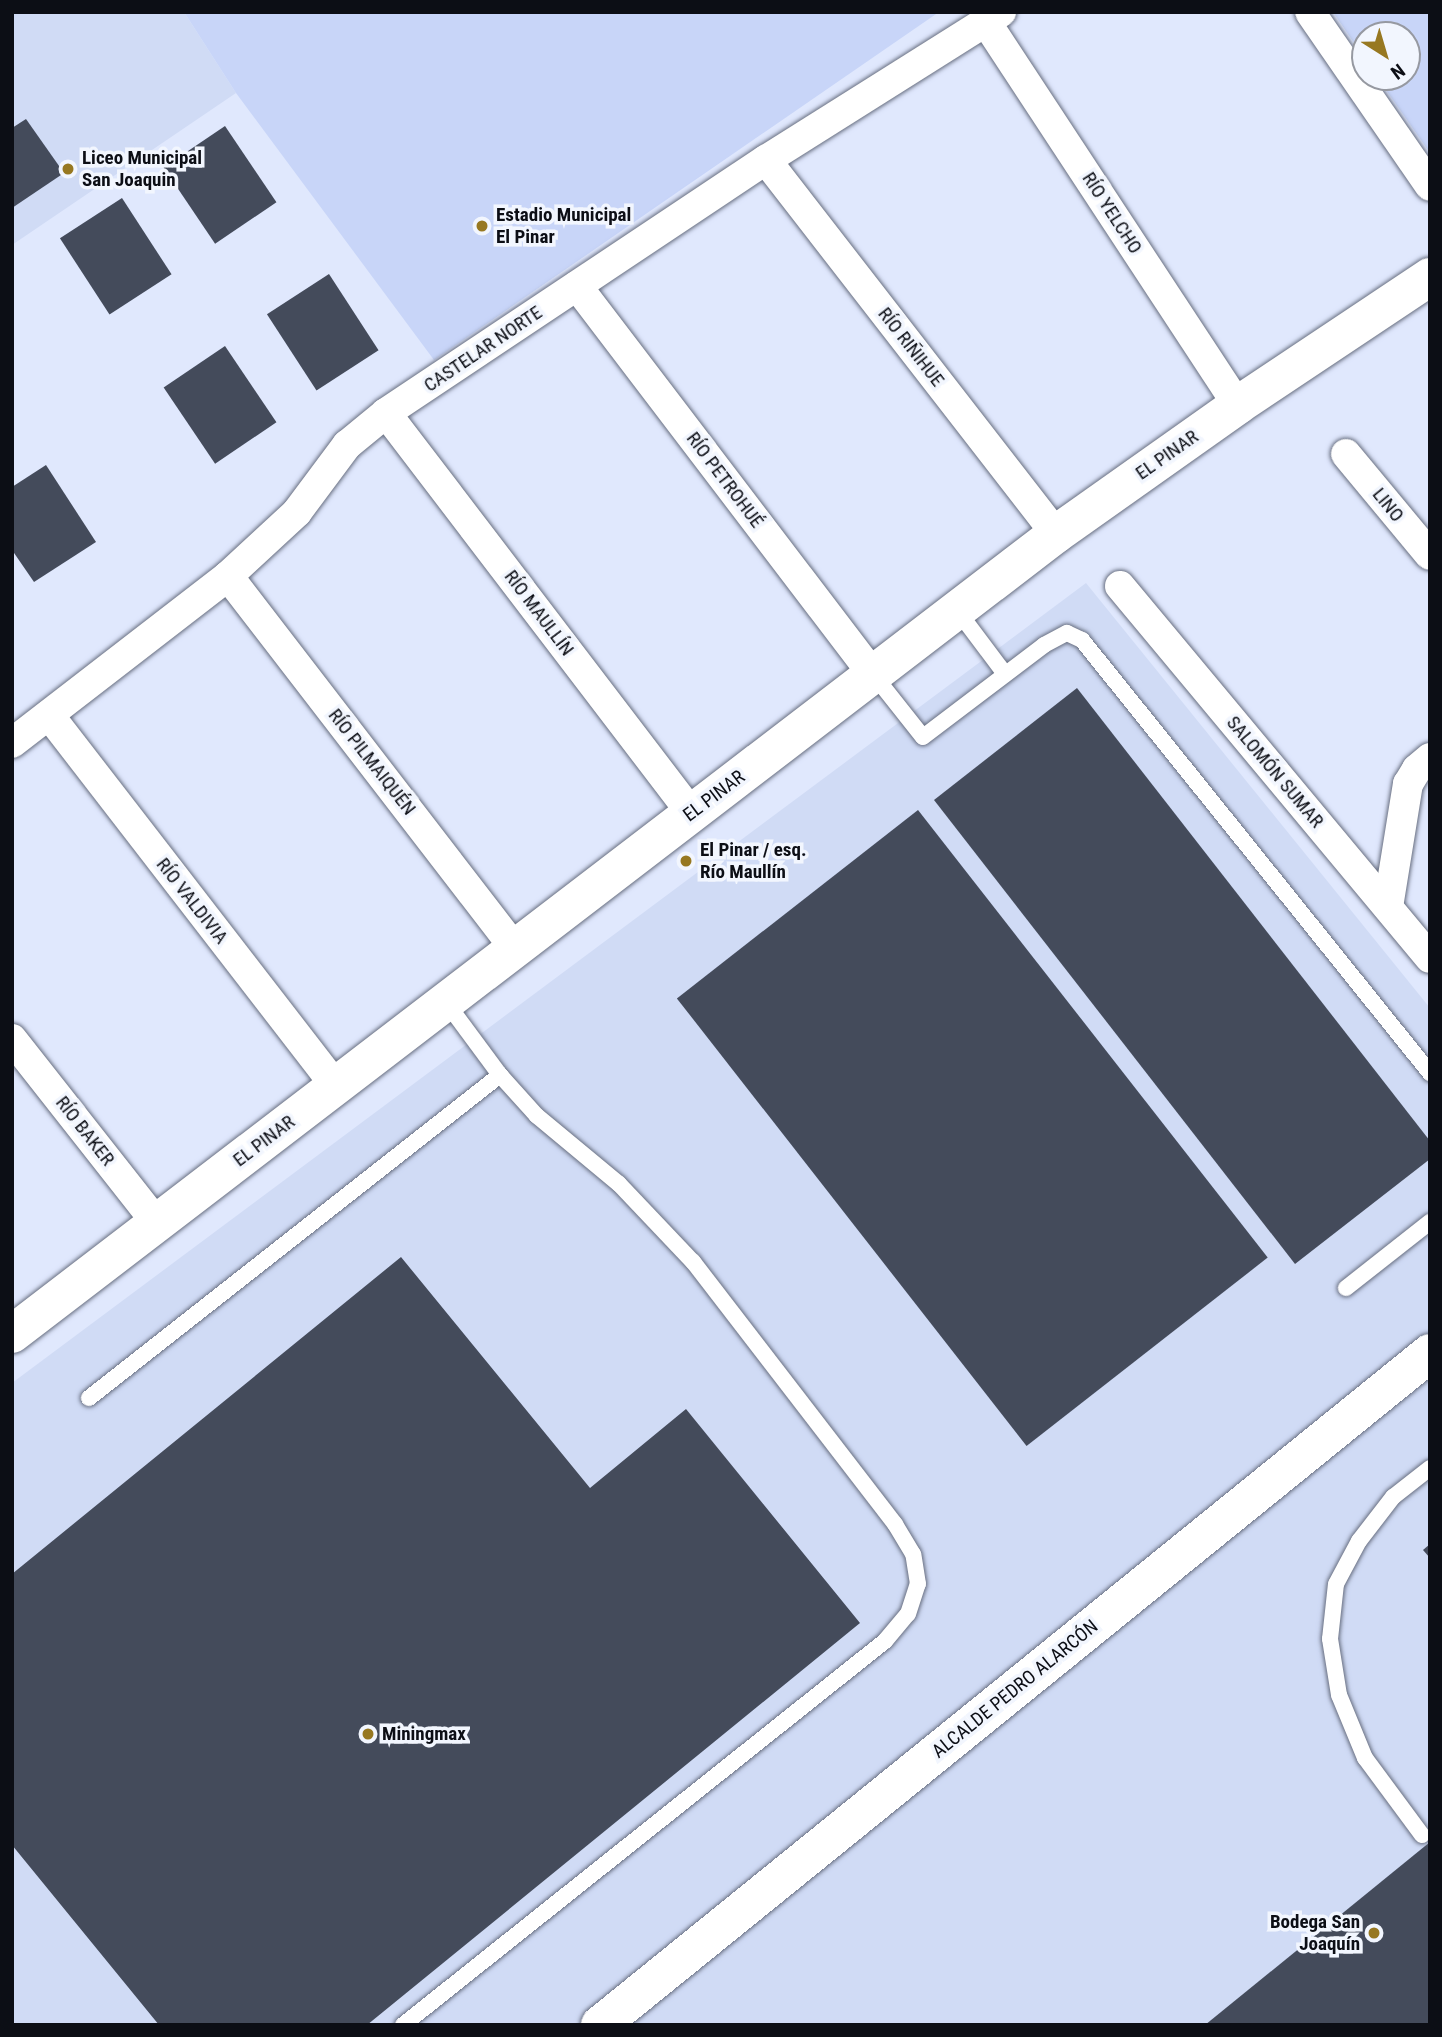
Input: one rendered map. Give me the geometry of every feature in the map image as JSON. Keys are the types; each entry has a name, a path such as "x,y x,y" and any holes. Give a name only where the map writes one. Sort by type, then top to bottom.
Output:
{"street":[{"path":"1310,12 1430,186"},
{"name":"CASTELAR NORTE","path":"12,743 228,576 297,512 347,445 386,413 766,160 994,17"},
{"name":"RÍO YELCHO","path":"994,17 1238,405"},
{"name":"RÍO RIÑIHUE","path":"766,160 1056,534"},
{"name":"EL PINAR","path":"12,1334 1056,534 1238,405 1430,277"},
{"name":"RÍO PETROHUÉ","path":"577,286 873,674"},
{"name":"RÍO MAULLÍN","path":"386,413 692,814"},
{"name":"LINO","path":"1346,454 1430,555"},
{"name":"RÍO PILMAIQUÉN","path":"228,576 515,949"},
{"name":"SALOMÓN SUMAR","path":"1119,586 1430,958"},
{"name":"RÍO VALDIVIA","path":"48,715 336,1087"},
{"path":"1388,907 1408,784 1417,769 1430,758"},
{"name":"RÍO BAKER","path":"12,1039 158,1223"},
{"name":"ALCALDE PEDRO ALARCÓN","path":"600,2025 1430,1353"}],"lane":[{"path":"957,610 1005,674"},
{"path":"873,674 923,737 1044,645 1067,633 1082,639 1430,1073"},
{"path":"403,2025 886,1641 908,1614 918,1584 913,1554 895,1524 693,1262 619,1184 537,1116 500,1075 446,1002"},
{"path":"89,1398 500,1075"},
{"path":"1346,1288 1430,1222"},
{"path":"1422,1835 1365,1758 1339,1695 1330,1639 1336,1584 1359,1541 1393,1497 1430,1468"}],"shaded area":[{"name":"Liceo Municipal San Joaquin","path":"12,12 184,12 236,93 12,245"},
{"name":"Estadio Municipal El Pinar","path":"184,12 939,12 434,360 236,93"},
{"path":"1333,12 1430,12 1430,153 1387,91 1421,91 1421,21 1351,21 1351,38"},
{"path":"1086,583 1430,1008 1430,2025 12,2025 12,1383"}],"building":[{"path":"26,119 64,173 12,208 12,128"},
{"path":"225,126 276,202 215,244 164,167"},
{"path":"122,198 172,274 110,315 60,238"},
{"path":"329,274 379,350 317,391 267,314"},
{"path":"225,346 276,422 215,464 164,387"},
{"path":"46,465 96,542 34,582 12,550 12,487"},
{"path":"1077,688 1430,1141 1430,1159 1295,1264 934,800"},
{"path":"918,810 1268,1258 1027,1446 677,998"},
{"name":"Miningmax","path":"401,1257 590,1488 686,1409 860,1623 367,2025 159,2025 12,1845 12,1574"},
{"path":"1430,1544 1430,1558 1423,1550"},
{"name":"Bodega San Joaquín","path":"1430,1842 1430,2025 1205,2025"}],"place":[{"name":"Liceo Municipal San Joaquin","path":"68,169"},
{"name":"Estadio Municipal El Pinar","path":"482,226"},
{"name":"El Pinar / esq. Río Maullín","path":"686,861"},
{"name":"Miningmax","path":"368,1734"},
{"name":"Bodega San Joaquín","path":"1374,1933"}]}
